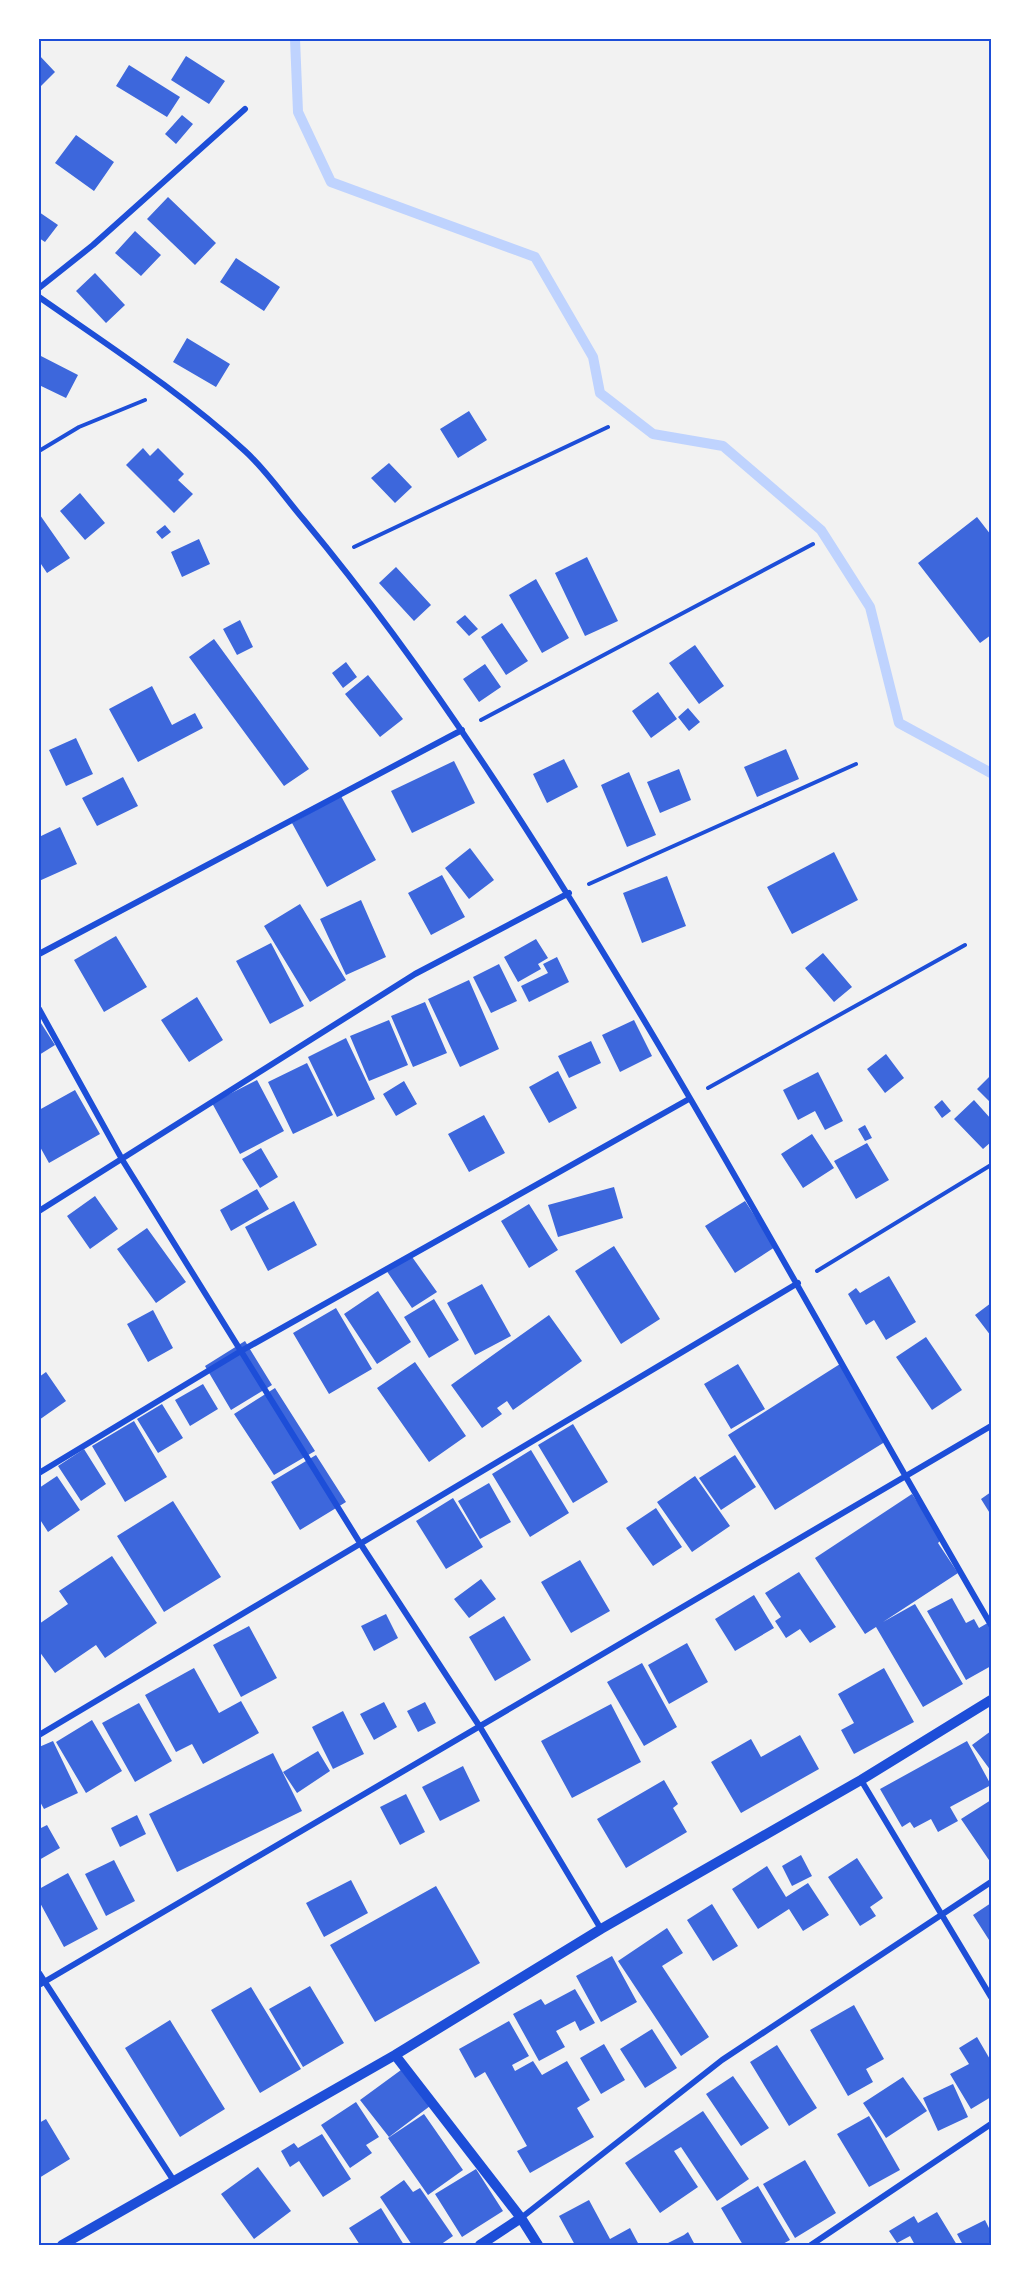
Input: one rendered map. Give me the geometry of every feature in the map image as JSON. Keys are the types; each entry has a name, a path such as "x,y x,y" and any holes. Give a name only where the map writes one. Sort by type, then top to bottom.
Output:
{"street":[{"path":"39,288 93,245 245,109"},
{"path":"39,297 171,390 247,453 335,557 462,730 569,893 798,1283 905,1478 991,1625"},
{"path":"39,954 462,730"},
{"path":"39,1211 123,1161 415,974 569,893"},
{"path":"39,1009 123,1161 360,1543 480,1727 601,1929"},
{"path":"39,1473 242,1351 689,1099"},
{"path":"39,1734 798,1283"},
{"path":"42,1984 991,1426"},
{"path":"62,2245 395,2055 601,1929 861,1780 991,1700"},
{"path":"861,1780 991,1997"},
{"path":"480,2245 521,2218 722,2060 991,1882"},
{"path":"39,1973 42,1984 175,2182"},
{"path":"395,2055 521,2218 538,2245"},
{"path":"811,2245 991,2124"}],"path":[{"path":"39,451 79,427 171,390"},
{"path":"335,557 608,427"},
{"path":"462,730 813,544"},
{"path":"569,893 856,764"},
{"path":"689,1099 965,945"},
{"path":"798,1283 991,1165"}],"building":[{"path":"39,55 55,72 39,88"},
{"path":"186,56 225,81 209,104 171,80"},
{"path":"129,65 180,97 167,117 116,86"},
{"path":"182,115 193,124 176,144 165,134"},
{"path":"76,135 114,162 94,191 55,163"},
{"path":"168,197 216,243 195,265 147,219"},
{"path":"39,212 58,225 45,242 39,238"},
{"path":"135,231 161,255 141,276 115,253"},
{"path":"236,258 280,287 264,311 220,282"},
{"path":"95,273 125,305 106,323 76,291"},
{"path":"187,338 230,364 216,387 173,362"},
{"path":"39,355 78,375 66,398 39,385"},
{"path":"469,411 487,440 458,458 440,429"},
{"path":"143,448 150,456 158,448 184,474 178,480 193,494 174,513 126,465"},
{"path":"389,463 412,487 395,503 371,478"},
{"path":"80,493 105,523 85,540 60,511"},
{"path":"40,515 70,558 47,573 39,561"},
{"path":"977,517 991,535 991,635 980,643 918,563"},
{"path":"165,525 171,532 162,539 156,532"},
{"path":"199,539 210,564 182,577 171,552"},
{"path":"587,557 618,621 585,636 555,573"},
{"path":"396,567 431,605 414,621 379,583"},
{"path":"536,579 569,638 542,653 509,595"},
{"path":"465,615 478,629 469,636 456,622"},
{"path":"240,620 253,647 237,655 223,629"},
{"path":"502,623 528,661 506,675 481,637"},
{"path":"214,639 309,769 284,786 189,657"},
{"path":"695,645 724,686 699,704 669,663"},
{"path":"346,662 357,677 343,688 332,673"},
{"path":"485,664 501,687 479,702 463,679"},
{"path":"368,675 403,719 380,737 345,694"},
{"path":"152,686 172,725 195,713 203,728 138,762 109,709"},
{"path":"658,692 677,719 651,738 632,711"},
{"path":"688,708 700,722 689,731 678,717"},
{"path":"76,738 93,774 66,786 49,750"},
{"path":"786,749 799,779 757,797 744,767"},
{"path":"564,759 578,787 547,803 533,774"},
{"path":"454,761 475,803 412,833 391,791"},
{"path":"679,769 691,800 660,813 647,782"},
{"path":"629,772 656,835 627,847 601,785"},
{"path":"123,777 138,806 97,826 82,798"},
{"path":"341,796 376,860 327,887 292,823"},
{"path":"60,827 77,864 39,881 39,837"},
{"path":"470,848 494,880 469,899 445,868"},
{"path":"834,852 858,900 792,934 767,887"},
{"path":"442,875 465,917 431,935 408,893"},
{"path":"667,876 686,926 642,943 623,893"},
{"path":"361,900 386,957 346,975 320,919"},
{"path":"300,904 346,980 310,1002 264,926"},
{"path":"116,936 147,987 104,1012 74,960"},
{"path":"536,939 548,958 538,964 541,969 518,982 504,957"},
{"path":"271,943 304,1006 270,1024 236,961"},
{"path":"823,953 852,987 834,1002 805,968"},
{"path":"557,957 569,982 529,1002 521,986 548,973 543,964"},
{"path":"499,964 517,1001 491,1013 473,977"},
{"path":"469,980 499,1049 460,1067 428,999"},
{"path":"197,997 223,1040 189,1062 161,1020"},
{"path":"425,1002 447,1053 413,1067 391,1016"},
{"path":"39,1020 55,1045 39,1055"},
{"path":"389,1020 408,1065 369,1081 350,1036"},
{"path":"634,1020 652,1056 620,1072 602,1035"},
{"path":"346,1038 375,1099 337,1117 308,1057"},
{"path":"591,1041 601,1063 569,1078 558,1056"},
{"path":"886,1054 904,1078 885,1093 867,1069"},
{"path":"307,1063 333,1115 293,1134 268,1082"},
{"path":"558,1071 577,1108 549,1123 529,1087"},
{"path":"818,1072 843,1121 825,1130 815,1111 798,1120 783,1090"},
{"path":"991,1075 991,1103 977,1089"},
{"path":"257,1080 284,1131 240,1154 212,1103"},
{"path":"404,1081 417,1104 396,1116 383,1094"},
{"path":"75,1090 100,1134 49,1163 39,1145 39,1110"},
{"path":"942,1100 951,1111 942,1118 934,1107"},
{"path":"974,1100 991,1119 991,1142 983,1149 954,1119"},
{"path":"484,1115 505,1153 469,1172 448,1134"},
{"path":"865,1125 872,1138 865,1141 858,1129"},
{"path":"812,1134 834,1168 803,1188 781,1154"},
{"path":"867,1143 889,1180 856,1199 834,1161"},
{"path":"261,1148 278,1177 260,1188 242,1159"},
{"path":"614,1187 623,1218 558,1237 548,1205"},
{"path":"257,1189 269,1209 231,1231 220,1210"},
{"path":"95,1196 118,1229 90,1249 67,1216"},
{"path":"294,1201 317,1245 268,1271 245,1227"},
{"path":"745,1201 775,1247 735,1273 705,1226"},
{"path":"529,1204 558,1250 529,1268 501,1221"},
{"path":"147,1228 186,1282 156,1303 117,1249"},
{"path":"614,1246 660,1319 621,1344 575,1271"},
{"path":"410,1254 437,1292 412,1308 386,1270"},
{"path":"889,1276 916,1322 886,1340 874,1320 866,1325 848,1294 856,1288 860,1293"},
{"path":"482,1284 511,1336 475,1355 447,1303"},
{"path":"378,1291 411,1342 377,1364 344,1314"},
{"path":"434,1299 459,1340 429,1358 404,1317"},
{"path":"991,1303 991,1336 975,1315"},
{"path":"336,1308 372,1369 329,1394 293,1333"},
{"path":"153,1310 173,1348 148,1362 127,1324"},
{"path":"549,1315 582,1361 513,1410 507,1401 497,1408 502,1414 482,1428 451,1385"},
{"path":"926,1337 962,1390 932,1410 896,1357"},
{"path":"245,1341 272,1385 231,1410 205,1366"},
{"path":"415,1362 466,1436 429,1462 377,1388"},
{"path":"738,1364 765,1409 731,1429 704,1384"},
{"path":"840,1364 888,1440 775,1510 728,1435"},
{"path":"46,1372 66,1401 39,1420 39,1377"},
{"path":"203,1384 218,1409 190,1426 175,1400"},
{"path":"275,1388 315,1451 274,1475 234,1414"},
{"path":"162,1404 183,1438 158,1453 137,1419"},
{"path":"134,1421 167,1477 125,1502 92,1446"},
{"path":"573,1424 608,1482 573,1503 538,1445"},
{"path":"84,1449 106,1484 81,1501 58,1466"},
{"path":"531,1450 569,1513 530,1537 492,1474"},
{"path":"316,1455 346,1502 300,1530 271,1482"},
{"path":"735,1455 756,1487 721,1510 699,1478"},
{"path":"57,1476 80,1510 48,1532 39,1518 39,1488"},
{"path":"695,1476 730,1526 692,1552 657,1502"},
{"path":"489,1483 511,1522 480,1539 458,1501"},
{"path":"991,1492 991,1515 981,1499"},
{"path":"912,1494 942,1539 938,1543 958,1573 883,1622 915,1604 963,1684 923,1707 876,1627 865,1634 815,1558"},
{"path":"453,1498 483,1547 446,1569 416,1521"},
{"path":"173,1501 221,1577 164,1612 117,1536"},
{"path":"656,1508 682,1547 653,1566 626,1528"},
{"path":"112,1556 157,1623 105,1658 96,1645 55,1673 39,1651 39,1624 68,1604 59,1591"},
{"path":"580,1560 610,1611 571,1633 541,1582"},
{"path":"799,1572 836,1627 810,1643 800,1629 786,1638 775,1621 781,1617 765,1593"},
{"path":"481,1579 496,1599 469,1618 454,1599"},
{"path":"754,1595 774,1628 735,1651 715,1619"},
{"path":"952,1598 966,1623 974,1619 979,1628 991,1621 991,1666 966,1680 927,1611"},
{"path":"386,1614 398,1638 374,1651 361,1626"},
{"path":"504,1616 531,1660 495,1681 469,1637"},
{"path":"249,1626 277,1678 241,1697 213,1645"},
{"path":"687,1643 708,1682 669,1704 648,1665"},
{"path":"642,1663 677,1727 644,1746 607,1682"},
{"path":"194,1668 219,1713 241,1701 259,1733 203,1764 192,1744 176,1752 145,1695"},
{"path":"884,1668 914,1722 854,1754 841,1730 854,1723 838,1694"},
{"path":"384,1702 397,1727 374,1740 360,1714"},
{"path":"425,1702 436,1723 418,1732 407,1711"},
{"path":"139,1703 172,1761 135,1782 102,1723"},
{"path":"611,1704 641,1762 572,1798 541,1741"},
{"path":"343,1711 364,1754 333,1769 312,1727"},
{"path":"92,1720 122,1771 86,1793 56,1742"},
{"path":"991,1731 991,1771 972,1745"},
{"path":"800,1735 819,1769 741,1813 711,1762 751,1739 761,1757"},
{"path":"53,1741 78,1793 44,1809 39,1800 39,1747"},
{"path":"967,1741 991,1785 950,1807 958,1821 938,1832 931,1819 914,1828 910,1822 902,1827 880,1789"},
{"path":"318,1751 330,1771 297,1793 283,1772"},
{"path":"273,1753 302,1811 177,1872 149,1814"},
{"path":"463,1766 480,1801 440,1821 422,1787"},
{"path":"664,1780 678,1804 673,1808 687,1832 626,1868 597,1819"},
{"path":"406,1794 425,1832 400,1845 380,1807"},
{"path":"991,1800 991,1863 961,1819"},
{"path":"137,1815 146,1834 120,1847 111,1828"},
{"path":"47,1825 60,1848 39,1860 39,1829"},
{"path":"801,1855 812,1876 792,1886 782,1866"},
{"path":"857,1858 883,1898 870,1907 876,1916 860,1926 828,1877"},
{"path":"114,1860 135,1901 106,1916 85,1874"},
{"path":"767,1866 786,1897 808,1883 829,1915 803,1931 789,1909 758,1929 732,1889"},
{"path":"68,1873 98,1929 64,1947 39,1901 39,1889"},
{"path":"351,1880 368,1913 324,1937 306,1903"},
{"path":"436,1886 480,1963 375,2022 330,1945"},
{"path":"991,1903 991,1943 973,1915"},
{"path":"712,1904 738,1946 713,1961 687,1920"},
{"path":"667,1928 683,1953 662,1966 709,2037 681,2056 618,1961"},
{"path":"612,1956 637,2002 601,2022 576,1976"},
{"path":"310,1986 344,2043 303,2067 269,2009"},
{"path":"251,1987 301,2069 260,2093 211,2010"},
{"path":"575,1989 595,2023 580,2031 575,2021 556,2031 565,2047 539,2061 513,2014 541,1999 545,2005"},
{"path":"854,2005 884,2059 866,2069 873,2082 848,2096 810,2030"},
{"path":"170,2020 225,2109 180,2137 125,2048"},
{"path":"509,2021 529,2056 512,2065 515,2071 533,2061 542,2075 567,2061 590,2100 577,2108 594,2137 530,2173 517,2151 527,2146 485,2072 475,2078 459,2049"},
{"path":"652,2029 677,2068 645,2088 620,2049"},
{"path":"977,2037 991,2061 991,2097 971,2109 950,2074 969,2064 959,2048"},
{"path":"604,2044 625,2080 601,2094 580,2058"},
{"path":"777,2045 817,2108 789,2126 750,2062"},
{"path":"401,2070 430,2106 389,2137 360,2100"},
{"path":"733,2076 769,2128 741,2146 706,2094"},
{"path":"903,2077 927,2111 886,2138 863,2103"},
{"path":"953,2084 968,2117 938,2131 923,2098"},
{"path":"356,2102 379,2137 366,2145 372,2153 350,2168 321,2125"},
{"path":"703,2111 749,2179 717,2201 681,2147 674,2151 698,2187 660,2213 625,2163"},
{"path":"424,2114 463,2170 428,2195 388,2138"},
{"path":"869,2116 900,2170 869,2187 837,2134"},
{"path":"46,2119 70,2159 39,2178 39,2123"},
{"path":"322,2134 351,2179 323,2197 299,2161 290,2167 281,2151 294,2143 298,2148"},
{"path":"805,2160 836,2213 795,2238 763,2184"},
{"path":"258,2167 291,2211 254,2239 221,2194"},
{"path":"476,2169 503,2211 462,2237 435,2194"},
{"path":"404,2180 413,2192 420,2188 453,2236 440,2245 412,2245 380,2197"},
{"path":"758,2186 790,2240 781,2245 743,2245 721,2208"},
{"path":"589,2200 610,2239 630,2228 639,2245 575,2245 559,2216"},
{"path":"381,2208 404,2245 360,2245 349,2228"},
{"path":"937,2212 957,2245 915,2245 910,2236 897,2243 889,2231 914,2216 918,2223"},
{"path":"985,2220 991,2232 991,2245 963,2245 957,2234"},
{"path":"688,2232 695,2245 664,2245 684,2235"}],"waterway":[{"path":"295,39 298,112 331,182 535,257 593,357 600,393 653,434 723,446 821,530 870,607 899,723 991,773"}]}
